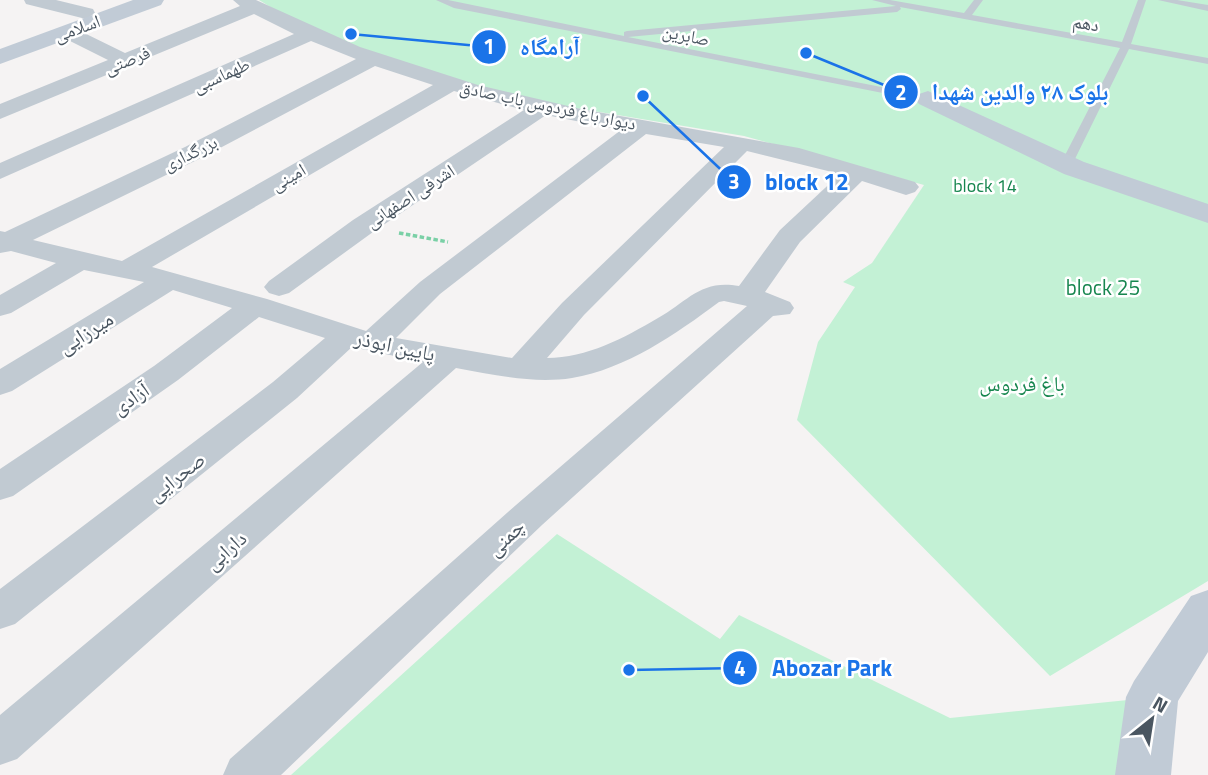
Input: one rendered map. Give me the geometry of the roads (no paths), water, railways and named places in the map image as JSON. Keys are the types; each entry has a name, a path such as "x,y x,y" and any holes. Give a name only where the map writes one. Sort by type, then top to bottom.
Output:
{"street":[{"path":"33,0 86,12"},
{"name":"اسلامی","path":"0,44 122,0"},
{"name":"اسلامی","path":"0,57 153,0"},
{"name":"دیوار باغ فردوس باب صادق","path":"248,4 308,35 371,60 451,84 543,107 802,155 906,187"},
{"name":"فرصتی","path":"0,112 125,61 248,4"},
{"path":"67,32 125,61"},
{"name":"طهماسبی","path":"0,172 308,35"},
{"name":"بزرگداری","path":"2,242 194,152 371,60"},
{"name":"امینی","path":"126,270 451,84"},
{"path":"928,99 1208,214"},
{"name":"اشرفی اصفهانی","path":"268,296 363,226 543,107"},
{"name":"صحرایی","path":"0,612 285,390 430,288 641,126"},
{"path":"520,369 573,309 743,143"},
{"path":"1071,157 1208,191"},
{"name":"چمنی","path":"247,775 529,515 765,303 790,236 858,172"},
{"name":"پایین ابوذر","path":"2,242 80,261 268,296 359,339 520,369 571,368 617,352 670,324 708,296 724,292 765,303"},
{"path":"0,307 80,261"},
{"name":"میرزایی","path":"0,384 170,279"},
{"name":"آزادی","path":"0,487 166,373 268,296"},
{"name":"دارابی","path":"0,744 449,357"},
{"path":"1143,775 1152,697 1208,610"}],"lane":[{"name":"صابرین","path":"440,0 454,5 928,99"},
{"name":"دهم","path":"876,0 1208,61"},
{"path":"966,17 979,0"},
{"path":"1071,157 1126,46 1142,0"},
{"path":"1163,0 1208,8"},
{"path":"610,35 917,8"}],"place":[{"name":"آرامگاه","path":"351,34"},
{"name":"بلوک ۲۸ والدین شهدا","path":"806,53"},
{"name":"block 12","path":"643,96"},
{"name":"Abozar Park","path":"629,670"}],"park label":[{"name":"block 14","path":"985,185"},
{"name":"block 25","path":"1103,287"},
{"name":"باغ فردوس","path":"1022,383"}]}
